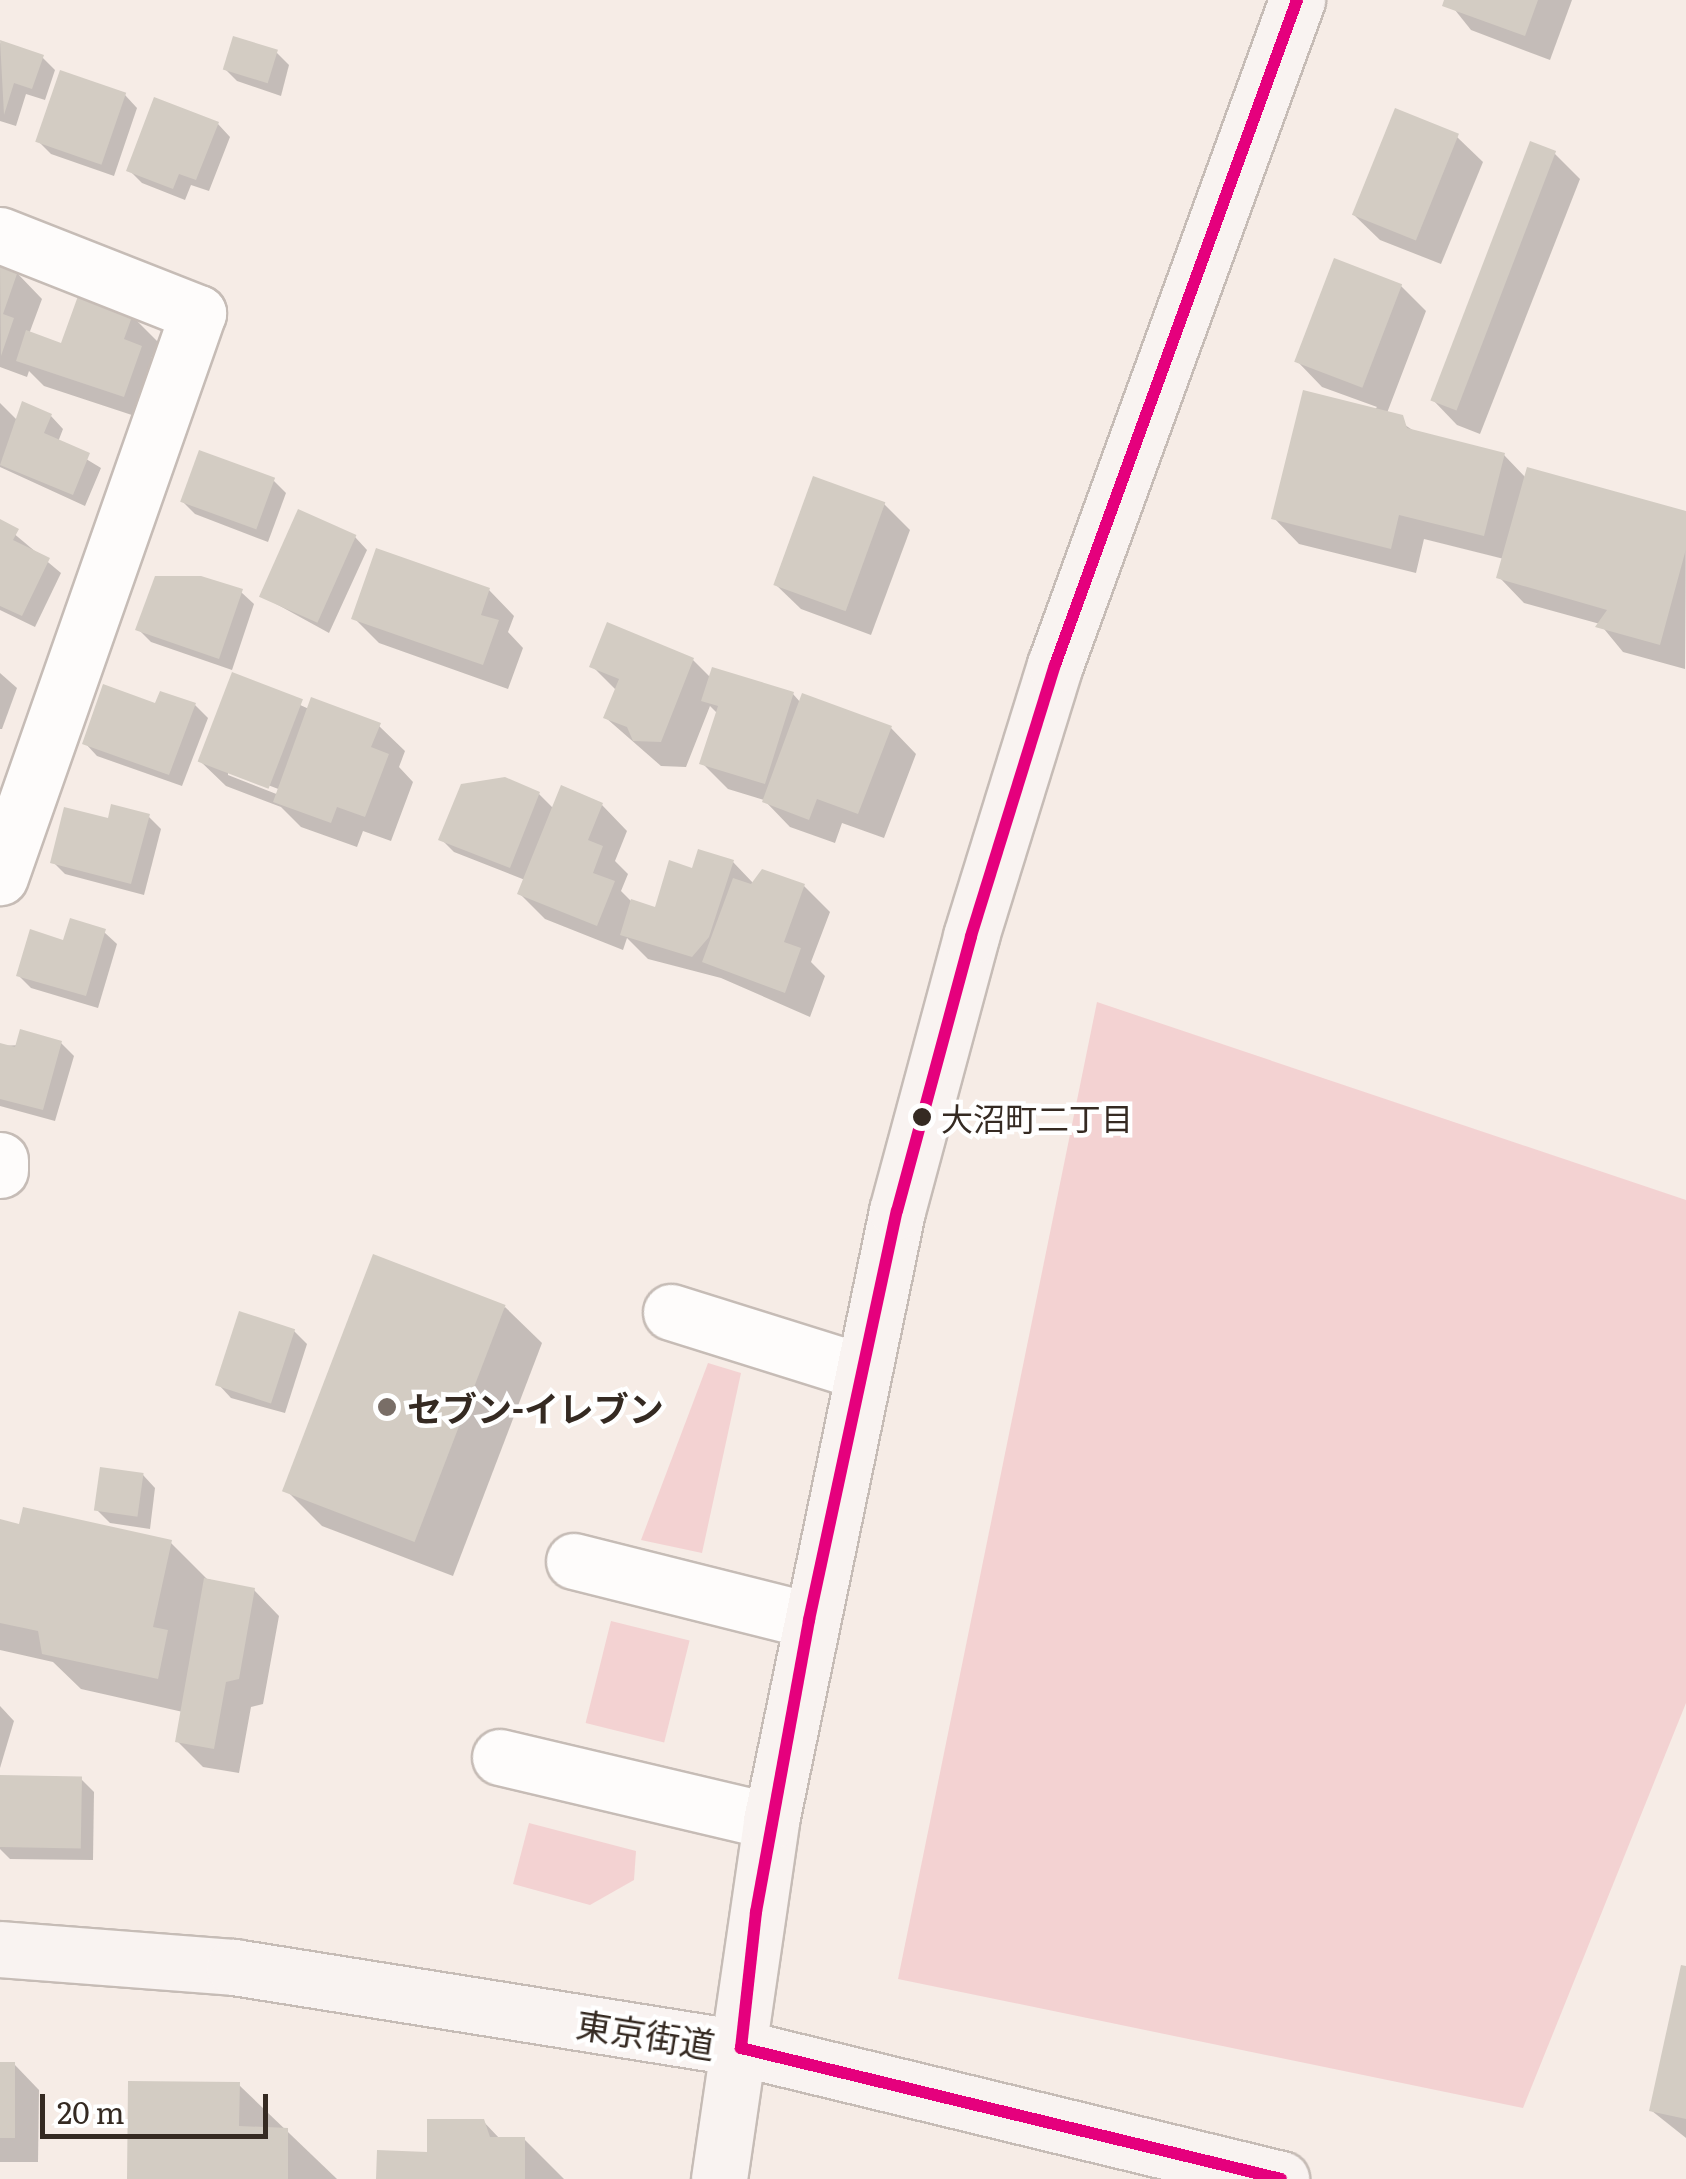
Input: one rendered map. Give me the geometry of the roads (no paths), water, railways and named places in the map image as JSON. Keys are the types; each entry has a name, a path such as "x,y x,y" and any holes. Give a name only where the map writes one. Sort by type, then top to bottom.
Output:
{"main road":[{"path":"719,2179 742,2048 771,1820 897,1211 961,972 1055,665 1297,0"},
{"name":"東京街道","path":"0,1949 234,1967 742,2048 1281,2179"}],"street":[{"path":"0,235 198,313 0,876"},
{"path":"0,1160 0,1170"},
{"path":"671,1312 863,1372"},
{"path":"574,1562 810,1620"},
{"path":"500,1758 771,1820"}],"place":[{"name":"大沼町二丁目","path":"922,1117"},
{"name":"セブン-イレブン","path":"387,1407"}]}
